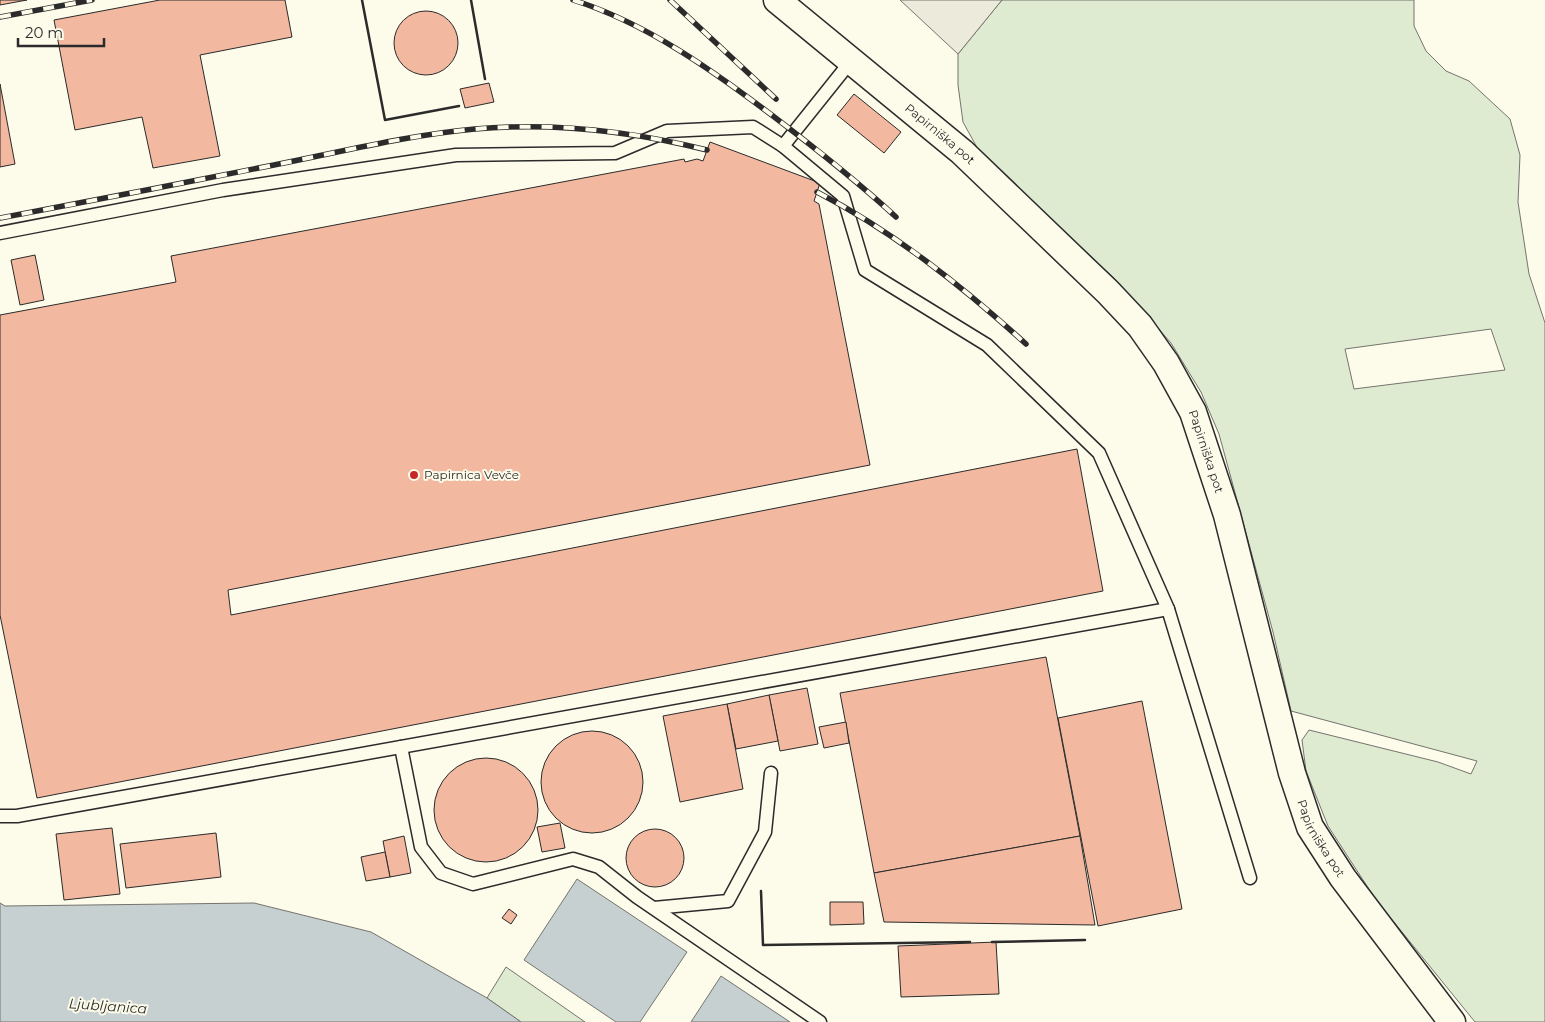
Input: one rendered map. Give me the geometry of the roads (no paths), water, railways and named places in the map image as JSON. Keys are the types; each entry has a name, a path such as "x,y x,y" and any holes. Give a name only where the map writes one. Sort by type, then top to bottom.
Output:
{"street":[{"name":"Papirniška pot","path":"778,0 962,152 1108,292 1140,326 1166,363 1193,412 1226,515 1292,773 1310,827 1343,878 1452,1022"}],"lane":[{"path":"783,146 851,60"},
{"path":"0,233 223,190 456,155 615,153 666,131 753,127 783,146 843,196 865,270 987,345 1099,454 1168,609 1250,878"},
{"path":"0,816 17,816 1168,609"},
{"path":"401,747 422,847 441,873 473,884 573,860 599,867 654,908 820,1022"},
{"path":"654,908 728,901 765,832 771,772"}],"water":[{"path":"577,879 687,952 640,1022 616,1022 524,960"},
{"name":"Ljubljanica","path":"0,903 5,906 254,903 371,932 487,998 521,1022 0,1022"},
{"path":"721,976 790,1022 691,1022"}],"railway":[{"path":"0,17 92,0"},
{"path":"573,0 626,21 678,49 702,65 804,140 896,217"},
{"path":"670,0 776,99"},
{"path":"0,218 400,140 475,129 534,127 592,130 650,138 707,150"},
{"path":"817,192 900,242 977,301 1026,344"}],"place":[{"name":"Papirnica Vevče","path":"414,475"}]}
